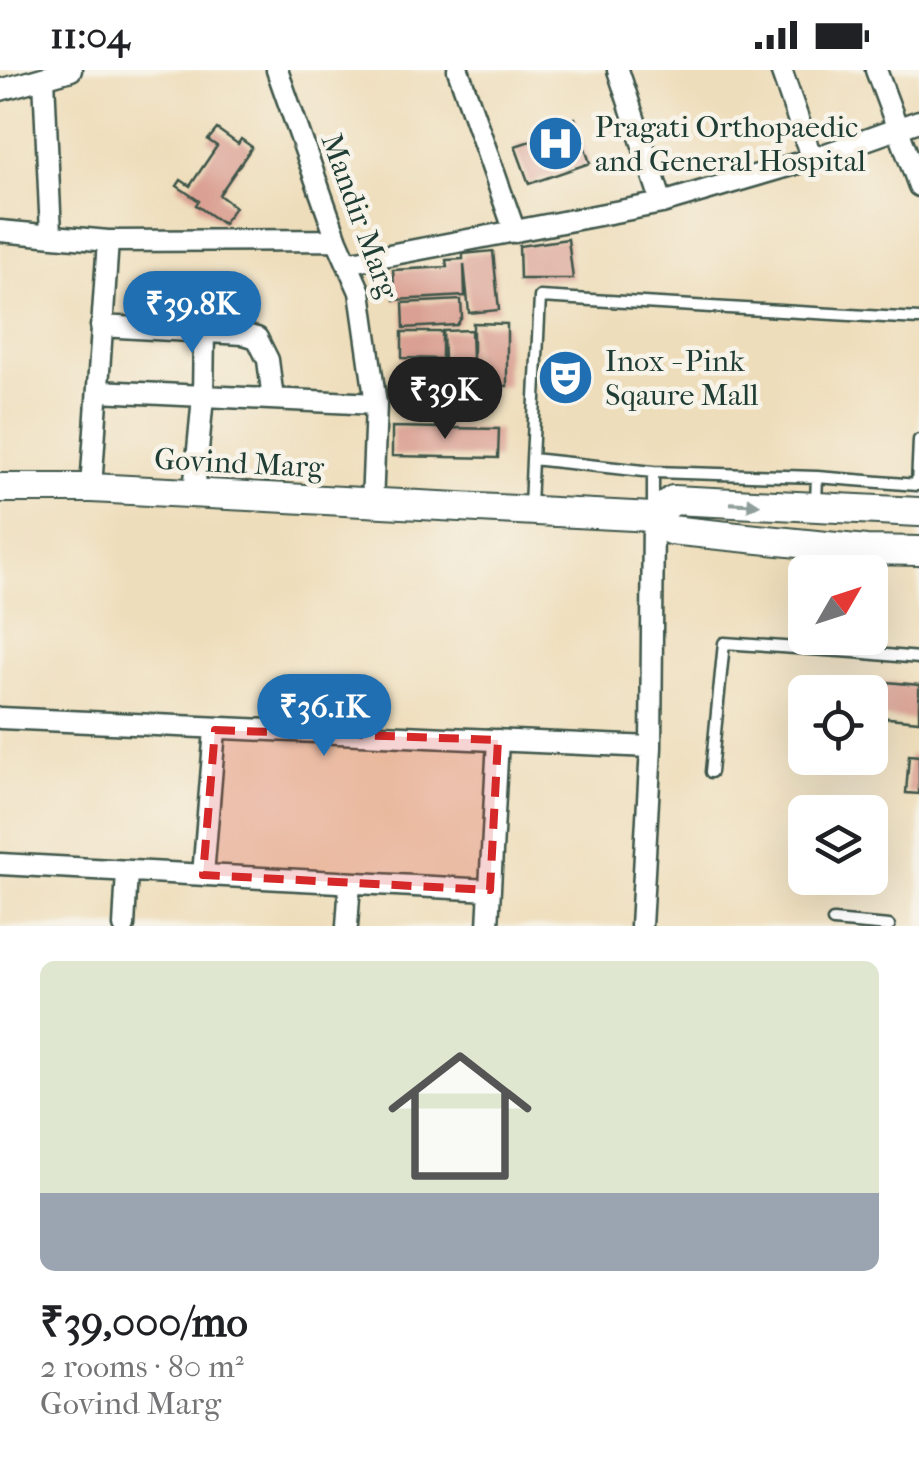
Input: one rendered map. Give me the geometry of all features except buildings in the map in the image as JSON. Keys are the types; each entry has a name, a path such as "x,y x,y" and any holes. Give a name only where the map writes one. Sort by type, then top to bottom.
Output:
{"street":[{"path":"0,90 71,70"},
{"name":"Mandir Marg","path":"277,70 360,292 376,404 372,505"},
{"path":"458,70 515,232"},
{"path":"618,70 662,204"},
{"path":"780,70 812,159"},
{"path":"876,70 919,186"},
{"path":"44,78 51,234"},
{"path":"348,262 662,204 812,159 919,121"},
{"path":"0,231 108,240 338,240"},
{"path":"91,488 108,240"},
{"path":"101,326 257,338 268,360 273,399"},
{"path":"194,492 203,397 204,331"},
{"path":"98,391 376,404"},
{"name":"Govind Marg","path":"0,488 194,492 372,505 653,517 670,530 827,555"},
{"name":"Govind Marg","path":"653,517 673,500 816,507 917,503"},
{"path":"642,926 651,747 653,517"},
{"name":"Govind Marg","path":"888,557 919,551"},
{"path":"0,718 651,747"},
{"path":"203,875 215,730"},
{"path":"488,926 498,740"},
{"path":"0,864 490,890"},
{"path":"124,926 127,871"},
{"path":"346,926 350,883"}],"lane":[{"path":"530,512 540,297 919,319"},
{"path":"532,459 653,472 816,477 917,503 919,440"},
{"path":"653,472 653,517"},
{"path":"816,477 816,507"},
{"path":"711,772 724,643 788,647"},
{"path":"886,655 919,658"},
{"path":"833,921 889,926"}],"highlighted area":[{"path":"215,730 498,740 490,890 203,875"}],"place":[{"name":"Pragati Orthopaedic and General Hospital","path":"556,144"},
{"name":"Inox - Pink Sqaure Mall","path":"566,378"}]}
